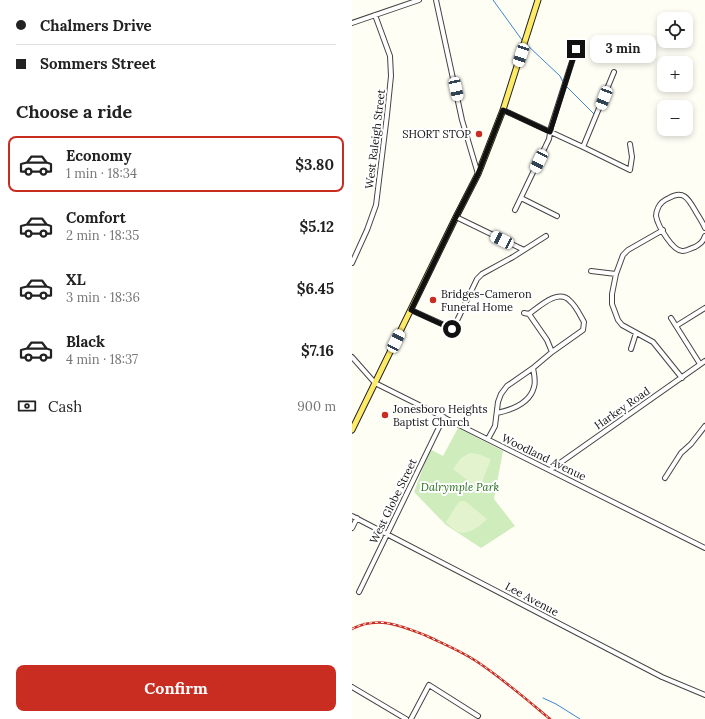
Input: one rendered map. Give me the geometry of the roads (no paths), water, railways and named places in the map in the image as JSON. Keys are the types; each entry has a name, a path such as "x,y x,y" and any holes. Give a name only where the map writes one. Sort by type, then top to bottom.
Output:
{"main road":[{"path":"352,430 478,174 503,110 536,8 536,0"}],"street":[{"path":"352,23 419,0"},
{"path":"436,0 462,120 478,174"},
{"name":"West Raleigh Street","path":"352,263 367,230 376,205 385,141 391,76 390,56 375,15"},
{"path":"515,210 549,139 576,49"},
{"path":"583,147 614,72"},
{"path":"503,110 630,170 632,157 630,144"},
{"path":"705,228 688,199 683,195 677,194 660,203 656,216 663,230 674,247 678,250 689,250 704,242 705,236"},
{"path":"521,198 557,216"},
{"path":"456,217 524,250"},
{"path":"663,230 625,253 621,259 616,274 612,299 613,309 622,325 654,342 682,378"},
{"path":"411,310 452,329 477,279 492,268 546,236"},
{"path":"352,247 358,251"},
{"path":"592,271 616,274"},
{"path":"488,439 495,426 498,402 501,394 507,386 583,330 584,322 570,301 564,296 556,297 526,314 547,340 552,352"},
{"path":"676,326 705,308"},
{"path":"671,318 700,364"},
{"path":"631,349 636,333"},
{"path":"352,357 375,383"},
{"name":"Harkey Road","path":"550,470 705,361"},
{"path":"497,413 510,410 528,397 535,386 533,368"},
{"name":"Woodland Avenue","path":"375,383 705,548"},
{"name":"West Globe Street","path":"358,592 444,417"},
{"path":"665,478 681,453 691,444 705,426"},
{"name":"Lee Avenue","path":"352,516 662,678 705,695"},
{"path":"352,528 357,518"},
{"path":"411,719 429,686 478,716"},
{"path":"352,688 406,719"}],"waterway":[{"path":"493,0 522,40"},
{"path":"526,44 560,76 563,82"},
{"path":"567,87 594,114"},
{"path":"543,698 580,719"}],"railway":[{"path":"352,629 362,625 381,622 399,626 427,636 476,661 505,682 550,719"}],"place":[{"name":"SHORT STOP","path":"479,134"},
{"name":"Bridges-Cameron Funeral Home","path":"433,300"},
{"name":"Jonesboro Heights Baptist Church","path":"385,415"}],"park label":[{"name":"Dalrymple Park","path":"460,487"}]}
